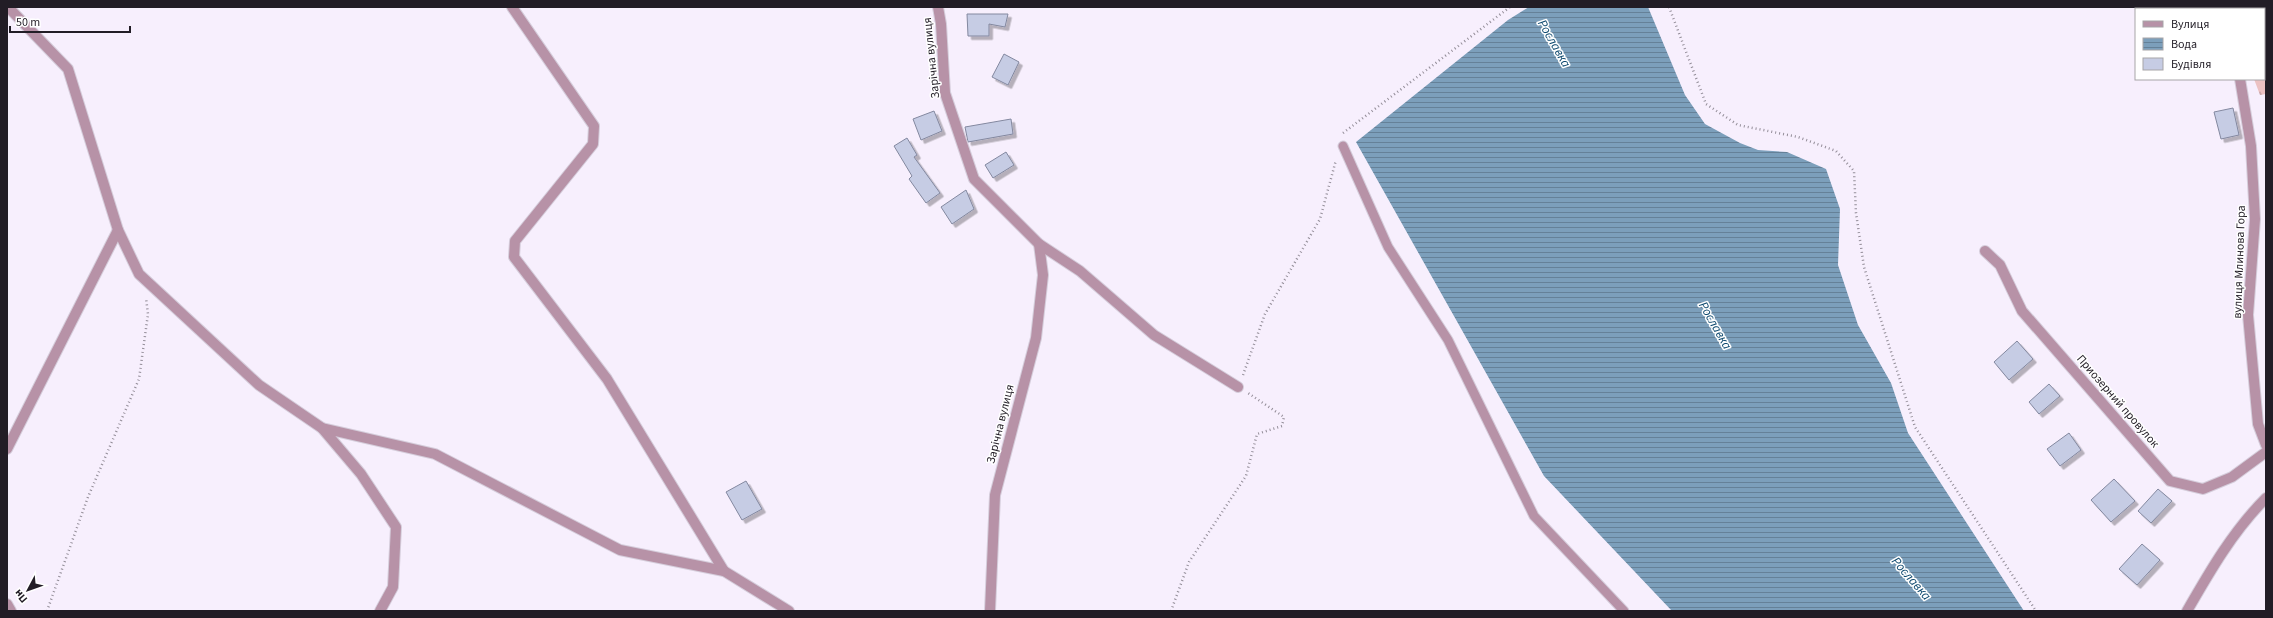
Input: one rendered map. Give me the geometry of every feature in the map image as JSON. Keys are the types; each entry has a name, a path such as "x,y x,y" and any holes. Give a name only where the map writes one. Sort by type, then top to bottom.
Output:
{"street":[{"path":"8,7 68,69 118,230 139,274 258,385 322,428 361,474 396,526 393,587 380,611"},
{"path":"512,7 594,126 593,144 515,241 514,258 607,379 724,571"},
{"name":"Зарічна вулиця","path":"938,7 941,24 945,93 974,179 1039,244 1080,270 1154,335 1238,387"},
{"name":"вулиця Млинова Гора","path":"2240,80 2252,146 2255,219 2248,315 2258,424 2266,445"},
{"path":"7,449 118,230"},
{"name":"Зарічна вулиця","path":"990,611 995,495 1036,338 1043,275 1039,244"},
{"name":"Приозерний провулок","path":"1985,251 2000,265 2022,311 2170,481 2203,489 2232,477 2266,452"},
{"path":"322,428 435,454 620,550 724,571 789,611"},
{"path":"2187,611 2224,548 2252,512 2266,498"},
{"path":"7,604 11,611"}],"lane":[{"path":"1343,146 1388,247 1448,340 1534,516 1624,611"}],"path":[{"path":"1171,611 1190,562 1246,476 1257,434 1282,426 1284,417 1238,387 1265,314 1320,219 1337,156 1343,146 1340,135 1510,7"},
{"path":"1669,7 1706,104 1738,125 1798,137 1836,151 1854,171 1856,214 1864,267 1915,427 2036,611"},
{"path":"47,611 88,497 139,379 148,314 145,280"}],"green space":[{"path":"2266,31 2266,94 2260,95 2254,80 2265,80"}],"water":[{"name":"Рославка","path":"1529,7 1648,7 1685,95 1705,124 1740,143 1758,150 1787,152 1826,169 1840,209 1838,265 1858,325 1891,383 1908,433 2024,611 1672,611 1544,476 1356,142 1508,20"}],"building":[{"path":"967,14 1008,14 1005,27 989,24 989,36 968,36"},
{"path":"1004,54 1019,62 1008,85 992,77"},
{"path":"2233,108 2239,135 2221,139 2214,112"},
{"path":"934,111 942,131 921,140 913,119"},
{"path":"1011,119 1013,134 968,142 965,127"},
{"path":"907,138 917,155 914,157 940,193 926,203 909,179 912,176 894,146"},
{"path":"1006,152 1014,165 993,178 985,165"},
{"path":"966,190 974,209 952,224 941,207"},
{"path":"2017,341 2033,359 2009,380 1994,362"},
{"path":"2049,384 2060,396 2039,414 2029,402"},
{"path":"2069,433 2081,450 2060,466 2047,449"},
{"path":"2114,479 2135,501 2111,522 2091,500"},
{"path":"746,481 762,509 742,520 726,492"},
{"path":"2158,489 2172,501 2151,523 2138,511"},
{"path":"2142,544 2160,560 2137,585 2119,569"}]}
